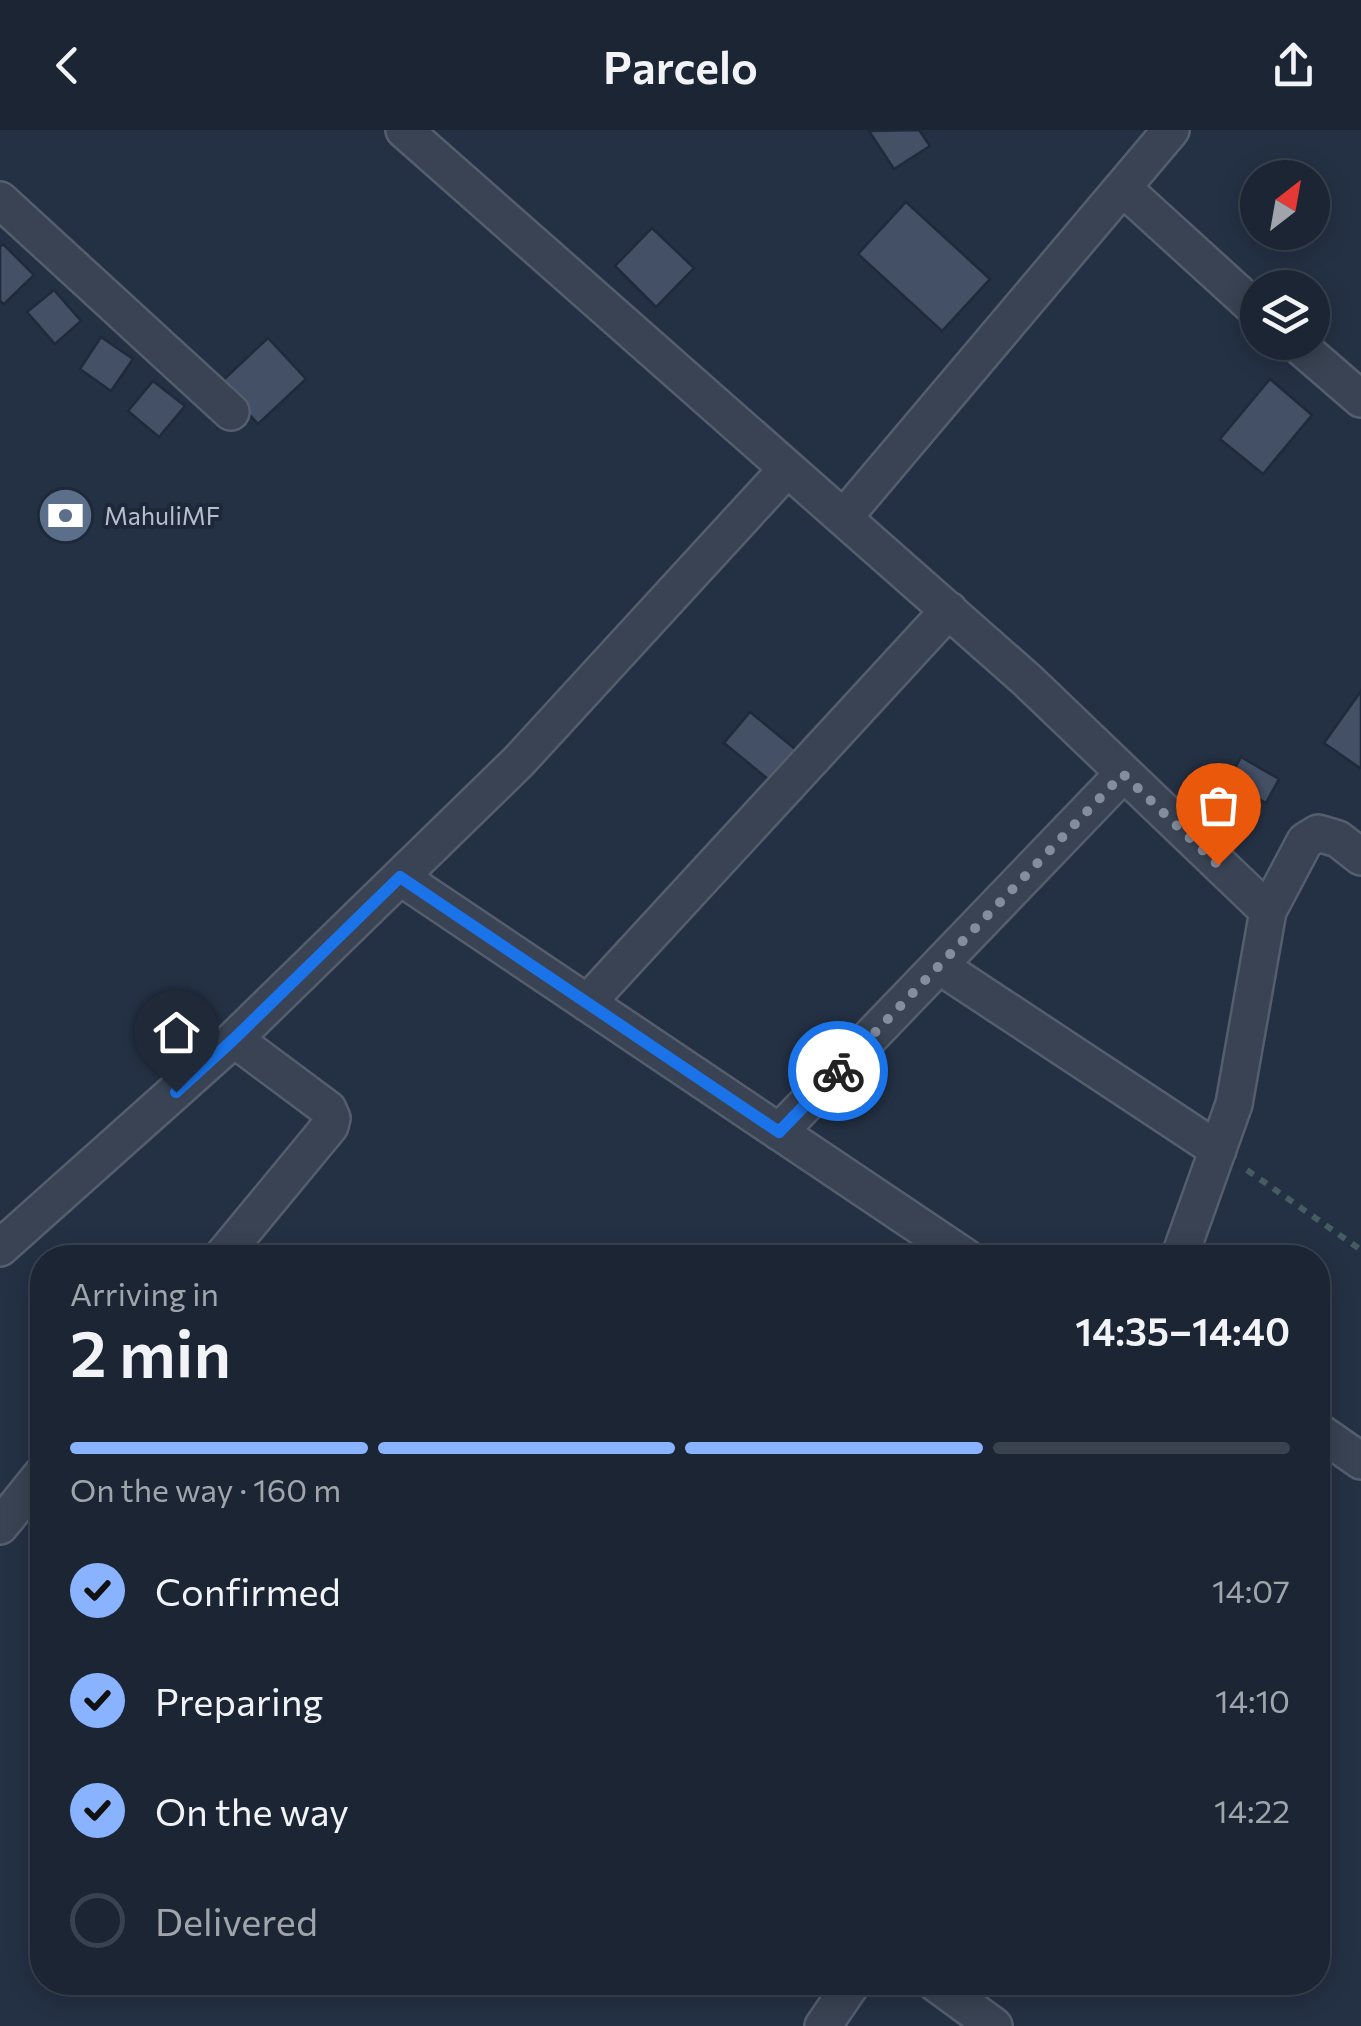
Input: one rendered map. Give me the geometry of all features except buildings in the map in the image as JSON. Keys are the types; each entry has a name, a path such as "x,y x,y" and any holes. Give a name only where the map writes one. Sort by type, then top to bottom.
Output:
{"street":[{"path":"404,130 949,610 1268,911"},
{"path":"845,516 1171,130"},
{"path":"1124,189 1240,294"},
{"path":"0,200 231,412"},
{"path":"1316,360 1361,399"},
{"path":"0,1248 234,1039 519,761 787,469"},
{"path":"587,1003 949,610"},
{"path":"779,1132 1123,774"},
{"path":"1184,1245 1234,1104 1268,911 1305,841 1318,834 1338,839 1361,858"},
{"path":"400,877 948,1245"},
{"path":"941,966 1218,1150"},
{"path":"232,1245 330,1126 332,1118 328,1109 234,1039"},
{"path":"1330,1439 1361,1461"},
{"path":"0,1526 30,1489"},
{"path":"823,2026 844,1995"},
{"path":"952,1995 994,2026"}],"path":[{"path":"1218,1150 1361,1250"}],"way so far":[{"path":"838,1071 1123,774 1218,865"}],"place":[{"name":"MahuliMF","path":"65,515"}],"route":[{"path":"176,1092 400,877 779,1132 838,1071"}]}
